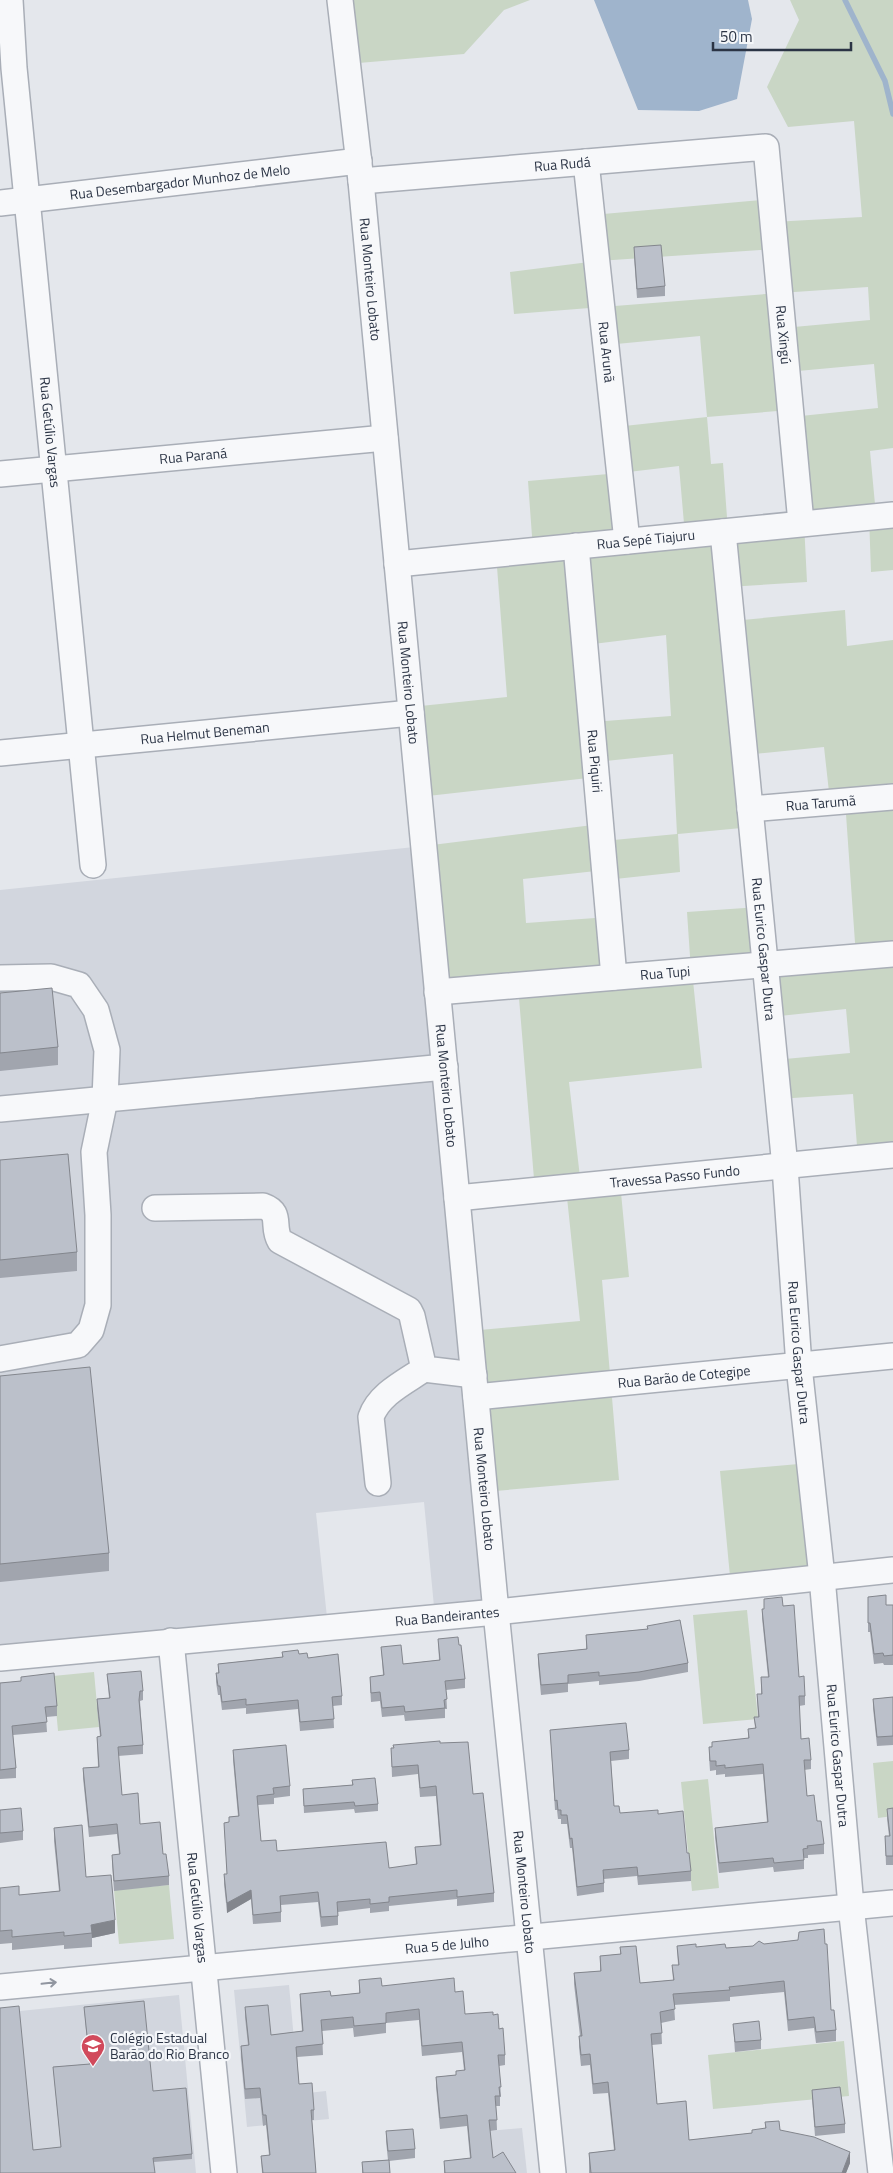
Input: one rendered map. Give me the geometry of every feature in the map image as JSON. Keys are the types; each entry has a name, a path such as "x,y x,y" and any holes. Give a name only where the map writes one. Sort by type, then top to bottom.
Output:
{"street":[{"name":"Rua Getúlio Vargas","path":"10,0 13,57 93,864"},
{"name":"Rua Monteiro Lobato","path":"340,0 360,171 496,1612 553,2173"},
{"name":"Rua Rudá","path":"360,171 586,162 766,147"},
{"name":"Rua Xingú","path":"766,147 801,523"},
{"name":"Rua Arunã","path":"586,162 627,541"},
{"name":"Rua Desembargador Munhoz de Melo","path":"0,203 360,171"},
{"name":"Rua Paraná","path":"0,474 385,438"},
{"name":"Rua Sepé Tiajuru","path":"397,564 893,515"},
{"name":"Rua Eurico Gaspar Dutra","path":"723,532 785,1167 799,1366 822,1578 851,1906 881,2173"},
{"name":"Rua Piquiri","path":"576,546 614,978"},
{"name":"Rua Helmut Beneman","path":"0,754 411,713"},
{"name":"Rua Tarumã","path":"750,809 893,797"},
{"name":"Rua Tupi","path":"437,992 893,954"},
{"path":"0,978 51,977 79,985 96,1010 107,1050 105,1099 94,1152 98,1215 98,1304 91,1330 78,1345 0,1359"},
{"path":"0,1109 445,1067"},
{"name":"Travessa Passo Fundo","path":"457,1198 893,1156"},
{"path":"155,1208 263,1206 270,1209 275,1215 276,1235 280,1241 409,1310 424,1369 385,1396 374,1407 370,1417 378,1483"},
{"name":"Rua Barão de Cotegipe","path":"424,1369 475,1386 799,1366 893,1356"},
{"name":"Rua Bandeirantes","path":"0,1658 496,1612 893,1570"},
{"name":"Rua Getúlio Vargas","path":"171,1641 224,2173"},
{"name":"Rua 5 de Julho","path":"0,1987 893,1903"}],"shaded area":[{"path":"424,846 496,1612 435,1617 424,1502 316,1513 328,1627 0,1658 0,890"},
{"path":"289,1985 299,2094 326,2091 329,2119 247,2127 234,1990"},
{"name":"Colégio Estadual Barão do Rio Branco","path":"179,1995 196,2173 0,2173 0,2013"},
{"path":"522,2128 527,2173 472,2173 468,2133"}],"green space":[{"path":"340,0 530,0 504,10 464,54 347,64"},
{"path":"790,0 893,0 893,448 870,451 876,515 893,513 893,570 871,572 869,516 804,523 807,582 728,587 732,621 845,610 847,646 893,640 893,1155 858,1159 853,1094 778,1099 774,1060 850,1053 846,1009 770,1017 765,965 692,971 702,1068 569,1082 581,1186 620,1182 629,1277 602,1280 619,1480 484,1492 469,1331 580,1321 566,1188 535,1191 518,986 437,992 424,846 601,824 603,841 677,834 673,754 596,762 597,777 419,797 411,707 507,697 496,554 533,550 528,481 620,473 615,427 707,417 700,336 606,345 602,307 514,314 510,272 597,261 592,215 771,199 773,222 862,217 854,121 788,127 767,87 799,20","holes":["775,249 779,293 602,307 598,261","868,287 870,320 783,328 780,293","874,364 878,408 791,417 800,523 728,531 723,463 711,464 707,417 790,410 787,372","679,466 685,535 627,541 620,473","666,635 671,716 592,722 585,645","824,747 830,801 845,800 856,957 765,965 759,907 687,912 691,971 615,977 609,917 526,923 523,879 605,870 606,880 680,872 678,834 752,827 745,755"]},
{"path":"810,1463 822,1577 731,1587 720,1471"},
{"path":"747,1610 758,1719 703,1724 693,1615"},
{"path":"94,1672 99,1727 58,1731 53,1676"},
{"path":"893,1761 893,1816 878,1818 873,1763"},
{"path":"708,1779 719,1888 692,1891 681,1782"},
{"path":"169,1885 174,1939 119,1944 114,1890"},
{"path":"844,2041 849,2096 713,2109 708,2055"}],"water":[{"path":"594,0 748,0 752,19 737,99 699,111 638,110"}],"building":[{"path":"661,245 665,286 637,289 634,247"},
{"path":"52,988 58,1047 0,1053 0,993"},
{"path":"68,1154 77,1252 0,1260 0,1160"},
{"path":"90,1367 109,1553 0,1564 0,1376"},
{"path":"886,1595 886,1605 893,1605 893,1655 884,1656 883,1653 874,1654 870,1623 868,1623 868,1597"},
{"path":"782,1597 783,1606 794,1605 799,1677 804,1676 805,1696 799,1696 801,1739 809,1738 811,1760 804,1760 807,1796 814,1795 817,1821 821,1821 824,1844 807,1846 808,1848 803,1849 804,1860 774,1863 773,1858 719,1863 715,1828 768,1822 763,1764 725,1768 725,1765 716,1766 716,1761 710,1761 709,1747 712,1747 712,1742 749,1738 748,1729 756,1728 754,1717 759,1717 757,1694 762,1694 761,1677 769,1677 762,1609 764,1609 764,1599"},
{"path":"680,1620 688,1663 639,1672 599,1676 599,1672 568,1675 568,1683 541,1685 538,1654 587,1649 586,1635 648,1629 647,1626"},
{"path":"458,1637 459,1645 461,1645 465,1679 445,1681 447,1699 444,1700 445,1708 405,1712 404,1706 382,1708 380,1692 371,1693 370,1677 384,1675 381,1647 401,1645 403,1664 440,1660 438,1639"},
{"path":"298,1650 299,1654 307,1653 308,1658 338,1654 342,1696 332,1697 334,1719 300,1722 298,1700 246,1705 246,1699 222,1702 216,1673 219,1673 218,1664 283,1657 282,1652"},
{"path":"141,1671 143,1691 140,1691 139,1700 143,1745 118,1747 122,1795 138,1793 140,1824 160,1822 163,1854 166,1854 169,1876 114,1881 112,1855 120,1854 117,1824 89,1827 83,1768 99,1767 97,1737 101,1736 97,1699 110,1698 107,1674"},
{"path":"54,1673 57,1706 45,1707 47,1722 12,1726 16,1768 0,1770 0,1683 21,1681 21,1677"},
{"path":"893,1697 893,1736 877,1737 873,1699"},
{"path":"626,1723 629,1750 610,1752 614,1806 619,1806 620,1813 658,1810 658,1814 683,1811 687,1853 689,1853 691,1871 638,1876 637,1867 603,1870 604,1883 577,1887 572,1838 570,1839 567,1815 561,1815 561,1810 558,1810 557,1800 555,1801 550,1730"},
{"path":"440,1741 440,1743 468,1742 473,1794 483,1793 494,1893 457,1897 457,1890 389,1897 389,1902 370,1904 370,1899 337,1902 338,1916 321,1917 318,1892 280,1896 281,1912 253,1915 251,1890 227,1903 224,1874 227,1874 224,1823 229,1822 229,1817 239,1816 233,1750 286,1745 290,1786 273,1788 274,1794 257,1796 261,1841 276,1840 277,1851 386,1842 389,1868 417,1864 415,1847 441,1845 436,1786 420,1788 418,1765 392,1767 391,1748 394,1748 393,1745"},
{"path":"375,1778 378,1804 355,1806 354,1802 304,1806 303,1789 353,1785 352,1780"},
{"path":"21,1808 23,1831 0,1833 0,1810"},
{"path":"893,1808 893,1856 886,1856 885,1836 890,1836 887,1809"},
{"path":"82,1825 86,1877 111,1875 115,1920 91,1925 92,1933 64,1936 64,1932 12,1937 12,1930 0,1931 0,1888 19,1886 19,1895 60,1891 54,1828"},
{"path":"824,1929 825,1944 827,1944 831,2010 834,2010 836,2030 816,2032 814,2017 788,2020 784,1981 729,1987 730,1990 673,1994 675,2009 660,2012 662,2033 651,2034 657,2104 686,2101 689,2140 752,2133 752,2130 766,2128 765,2122 779,2121 780,2130 814,2137 850,2152 842,2173 591,2173 589,2153 615,2150 608,2082 593,2084 590,2054 581,2055 579,2036 582,2036 574,1973 601,1971 600,1956 621,1954 620,1947 636,1946 640,1983 674,1980 672,1965 679,1965 677,1946 696,1944 696,1947 725,1944 726,1948 753,1946 759,1941 764,1944 798,1940 799,1932"},
{"path":"381,1978 382,1986 454,1978 455,1992 463,1991 465,2014 493,2012 493,2015 498,2014 499,2029 503,2028 505,2055 498,2055 501,2087 499,2087 500,2096 495,2096 497,2120 489,2120 493,2158 503,2152 516,2173 445,2173 444,2161 471,2158 467,2115 440,2118 436,2077 456,2075 456,2071 465,2070 462,2042 422,2046 419,2009 386,2013 386,2023 354,2026 353,2017 321,2020 323,2044 296,2047 299,2084 312,2083 314,2110 311,2110 316,2173 263,2173 261,2156 270,2155 266,2115 263,2115 260,2088 245,2089 241,2046 249,2045 245,2007 268,2005 271,2035 303,2031 300,1994 330,1991 331,1996 360,1993 359,1980"},
{"name":"Colégio Estadual Barão do Rio Branco","path":"144,2001 153,2091 186,2088 192,2154 153,2158 155,2173 0,2173 0,2008 19,2006 33,2150 61,2147 53,2067 90,2064 84,2007"},
{"path":"759,2021 761,2040 735,2042 733,2024"},
{"path":"840,2087 845,2124 815,2127 812,2090"},
{"path":"413,2129 415,2149 388,2151 386,2131"},
{"path":"389,2160 390,2173 363,2173 362,2162"}],"waterway":[{"path":"845,0 885,81 893,114"}],"place":[{"name":"Colégio Estadual Barão do Rio Branco","path":"93,2067"}]}
